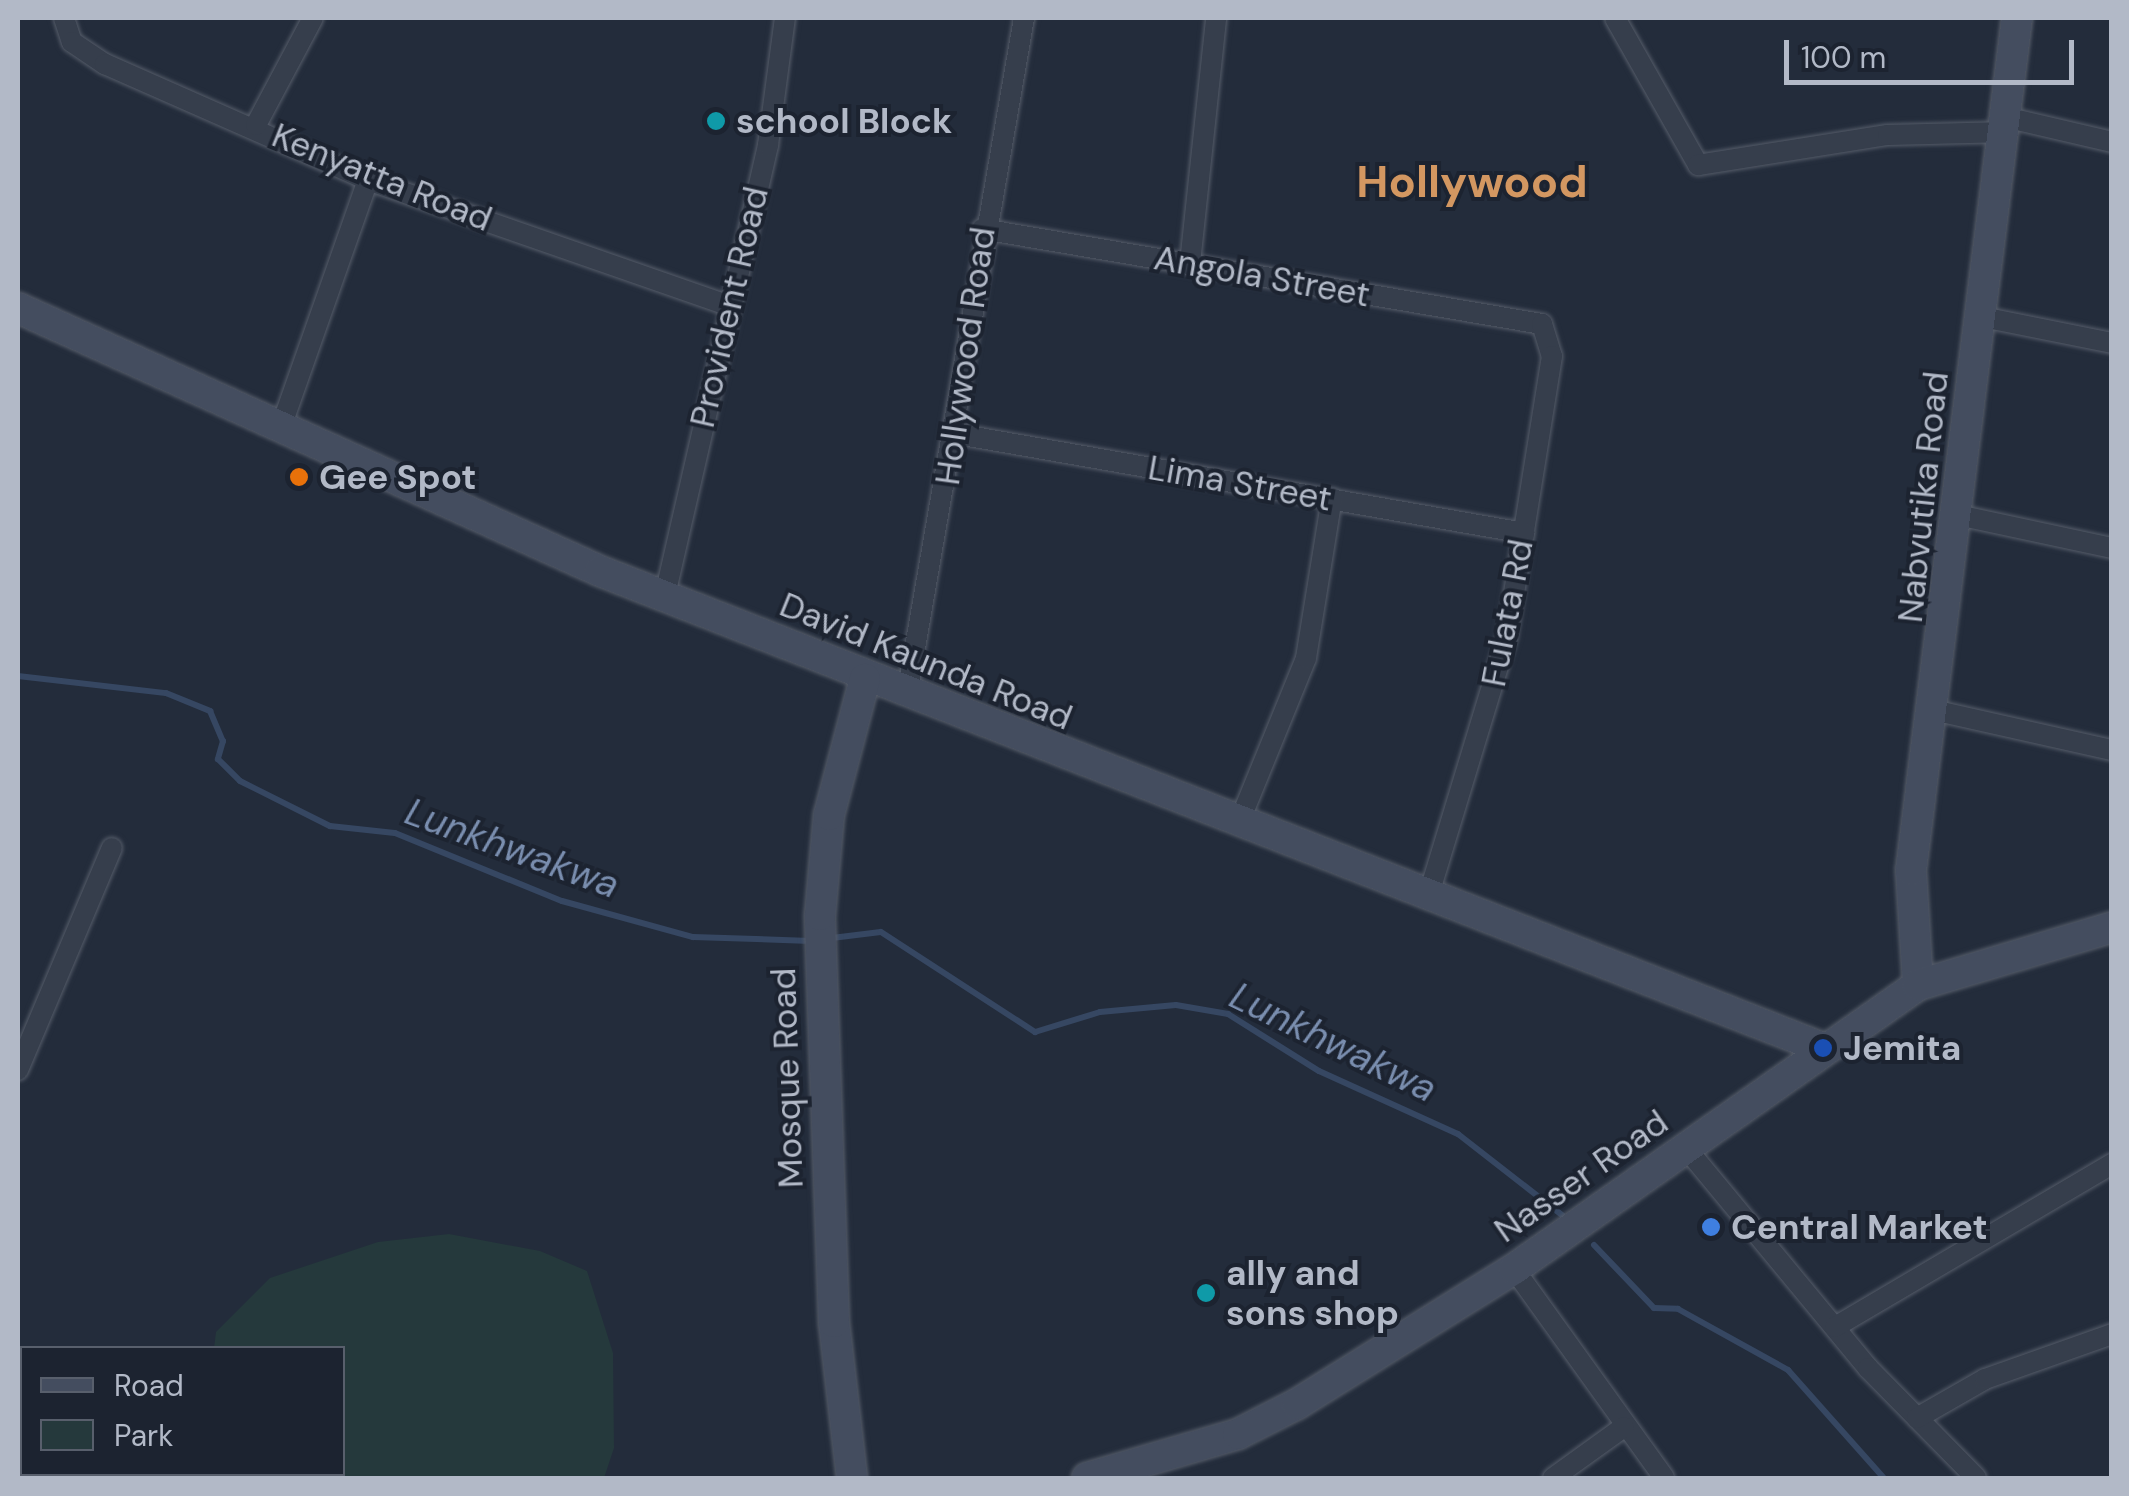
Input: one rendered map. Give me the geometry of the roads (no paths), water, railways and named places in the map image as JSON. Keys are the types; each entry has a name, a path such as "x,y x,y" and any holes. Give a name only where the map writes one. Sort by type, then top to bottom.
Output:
{"street":[{"name":"Kenyatta Road","path":"64,18 72,42 105,64 256,126 368,180 726,305"},
{"path":"256,126 313,18"},
{"name":"Provident Road","path":"665,596 726,305 768,145 785,18"},
{"name":"Hollywood Road","path":"907,694 956,434 982,229 1024,18"},
{"path":"1190,264 1216,18"},
{"path":"1615,18 1698,165 1888,135 2008,125 2112,142"},
{"name":"Nabvutika Road","path":"1918,985 1911,870 1936,712 2008,125 2017,18"},
{"path":"281,427 368,180"},
{"name":"Angola Street","path":"982,229 1542,324"},
{"name":"David Kaunda Road","path":"18,308 665,596 866,679 1823,1048"},
{"path":"1982,317 2112,343"},
{"name":"Fulata Rd","path":"1428,897 1497,675 1552,356 1542,324"},
{"name":"Lima Street","path":"956,434 1524,534"},
{"path":"1238,825 1306,658 1332,498"},
{"path":"1958,516 2112,548"},
{"name":"Mosque Road","path":"852,1478 834,1322 820,915 829,815 866,679"},
{"path":"1936,712 2112,750"},
{"path":"18,1070 112,848"},
{"name":"Nasser Road","path":"1087,1478 1238,1434 1514,1269 1823,1048 1918,985 2112,928"},
{"path":"1686,1148 1835,1328 1976,1478"},
{"path":"1835,1328 2112,1164"},
{"path":"1514,1269 1664,1478"},
{"path":"1917,1418 1985,1379 2112,1334"},
{"path":"1554,1478 1624,1427"}],"waterway":[{"name":"Lunkhwakwa","path":"18,676 166,693 210,711 223,741 218,759 240,781 330,826 395,833 562,901 693,937 811,941"},
{"name":"Lunkhwakwa","path":"832,938 881,932 1035,1032 1100,1012 1176,1005 1228,1014 1319,1071 1458,1134 1567,1219"},
{"name":"Lunkhwakwa","path":"1594,1245 1654,1308 1678,1309 1788,1370 1884,1478"}],"place":[{"name":"school Block","path":"716,121"},
{"name":"Gee Spot","path":"299,477"},
{"name":"Jemita","path":"1823,1048"},
{"name":"Central Market","path":"1711,1227"},
{"name":"ally and sons shop","path":"1206,1293"}],"district":[{"name":"Hollywood","path":"1472,182"}]}
